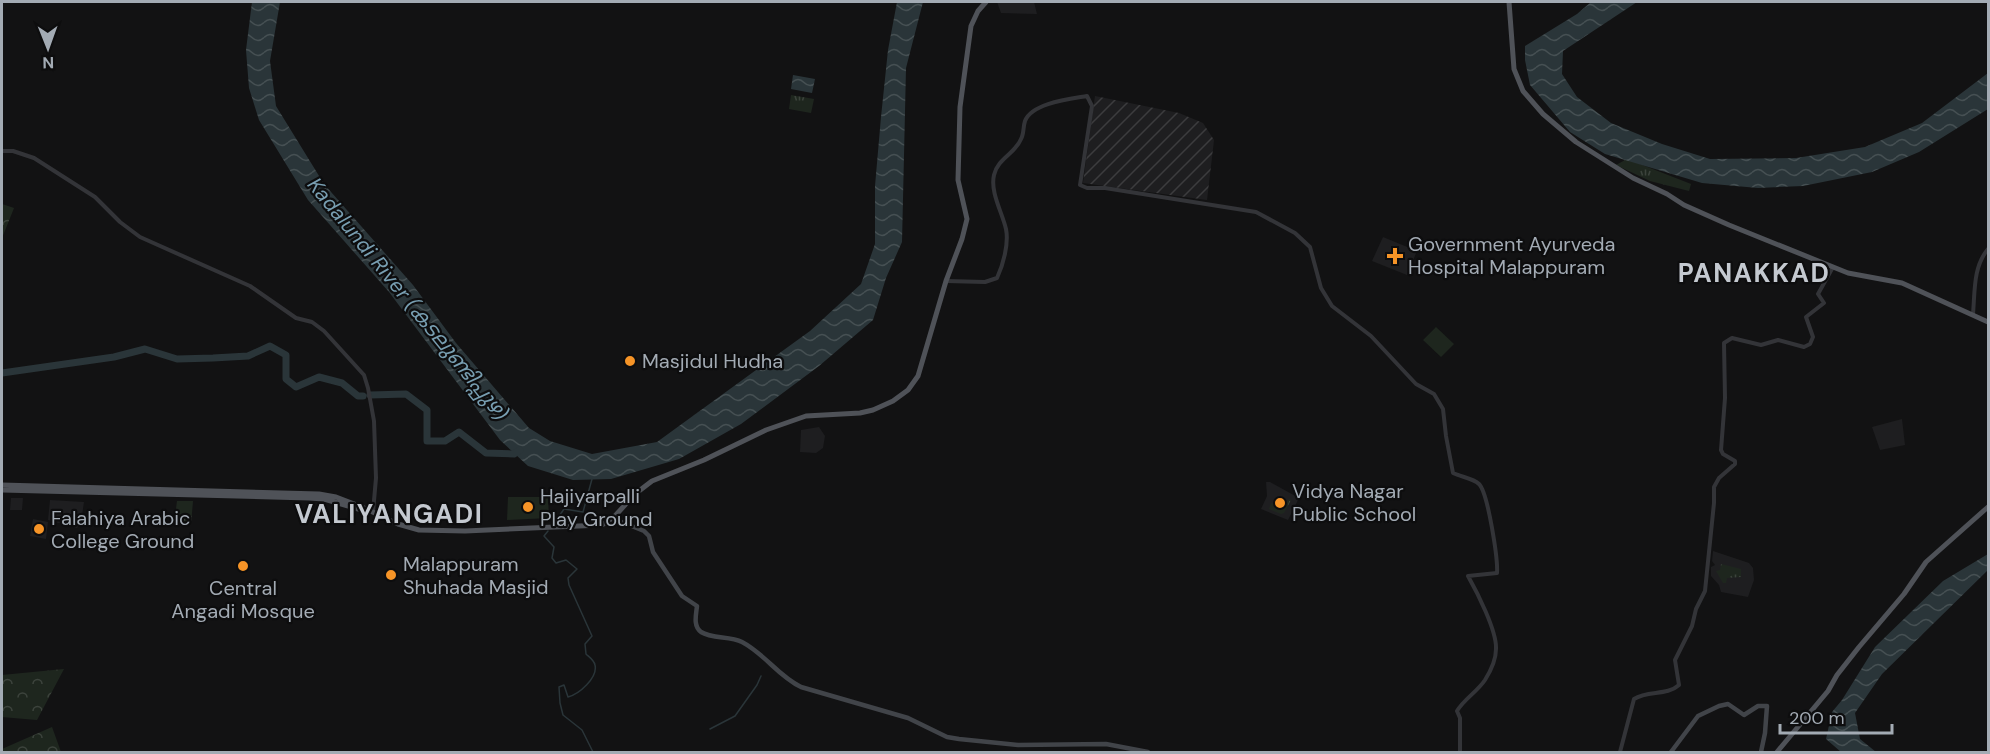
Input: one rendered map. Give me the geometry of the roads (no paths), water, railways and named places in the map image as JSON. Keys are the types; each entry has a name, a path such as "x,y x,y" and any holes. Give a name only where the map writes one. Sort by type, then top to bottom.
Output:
{"main road":[{"path":"2,485 320,494 336,497 410,528 465,531 602,525 652,481 704,460 766,430 806,416 860,413 873,410 903,395 918,376 946,281 963,239 967,219 958,180 960,107 971,26 978,10 986,2"},
{"path":"1509,2 1514,69 1523,91 1543,114 1576,142 1633,178 1684,205 1760,239 1848,273 1902,283 1989,322"},
{"path":"2,490 309,498 324,499 373,512"},
{"path":"1777,753 1828,691 1837,675 1859,647 1905,594 1926,562 1989,507"},
{"path":"612,518 644,531 649,536 653,552 682,596 697,606 695,621 702,633 740,641 762,654 786,679 801,687 884,710 959,740 1003,745 1106,744 1148,753"},
{"path":"1671,753 1698,716 1728,704 1744,715 1758,706 1767,706 1761,753"}],"street":[{"path":"946,281 985,282 997,278 1002,266 1006,232 994,190 994,176 999,162 1017,147 1022,139 1025,121 1029,114 1054,101 1087,96 1092,106 1080,185 1087,188 1105,188 1256,212 1295,233 1310,247 1321,288 1332,306 1371,336 1416,384 1434,394 1443,409 1451,470 1453,473 1477,482 1486,498 1493,545 1498,557 1497,573 1468,576 1485,607 1496,648 1492,666 1484,682 1461,704 1457,711 1460,718 1460,753"},
{"path":"2,151 14,151 34,158 95,197 120,222 140,237 250,286 296,318 312,322 324,331 364,375 368,388 374,421 376,478 373,512"},
{"path":"1973,314 1977,270 1983,255 1989,249"},
{"path":"1620,753 1634,699 1643,695 1666,692 1679,685 1676,660 1705,591 1714,487 1719,478 1735,464 1735,461 1723,454 1721,450 1725,398 1724,343 1732,339 1761,345 1778,340 1804,347 1810,344 1813,337 1806,317 1824,303 1818,294 1833,267"}],"water":[{"name":"Kadalundi River (കടലുണ്ടിപ്പുഴ)","path":"252,2 280,2 270,61 276,106 324,184 413,285 456,343 529,428 550,441 592,454 657,442 810,331 861,284 875,244 875,186 881,117 888,50 897,2 923,2 906,68 902,242 886,278 873,320 819,366 741,424 679,459 611,479 573,480 528,466 500,440 389,292 308,200 259,120 249,88 246,50"},
{"path":"1591,2 1637,2 1563,51 1562,74 1577,97 1611,123 1662,144 1710,159 1796,158 1865,147 1922,123 1988,73 1988,109 1919,152 1872,172 1803,186 1758,188 1702,183 1605,154 1570,132 1530,85 1525,46 1577,14"},
{"path":"793,75 815,79 812,93 791,89"},
{"path":"1988,554 1988,570 1882,674 1855,713 1860,739 1876,752 1841,752 1826,739 1832,712 1875,647 1943,581"}],"waterway":[{"path":"2,373 114,357 145,349 177,359 248,356 270,346 286,355 286,379 296,387 319,377 342,383 358,396 363,396"},
{"path":"370,395 406,394 427,410 427,441 445,441 459,432 486,453 514,454 520,450"},
{"path":"553,525 564,509 583,512 592,479"},
{"path":"548,531 544,536 554,547 552,558 556,563 566,560 577,569 568,578 569,585 592,636 585,644 586,654 595,665 591,680 577,693 568,697 564,685 559,687 560,703 563,715 582,730 593,752"},
{"path":"710,729 735,716 761,676"}],"place":[{"name":"Government Ayurveda Hospital Malappuram","path":"1395,256"},
{"name":"Masjidul Hudha","path":"630,361"},
{"name":"Vidya Nagar Public School","path":"1280,503"},
{"name":"Hajiyarpalli Play Ground","path":"528,507"},
{"name":"Falahiya Arabic College Ground","path":"39,529"},
{"name":"Central Angadi Mosque","path":"243,566"},
{"name":"Malappuram Shuhada Masjid","path":"391,575"}],"district":[{"name":"PANAKKAD","path":"1754,273"},
{"name":"VALIYANGADI","path":"389,514"}]}
